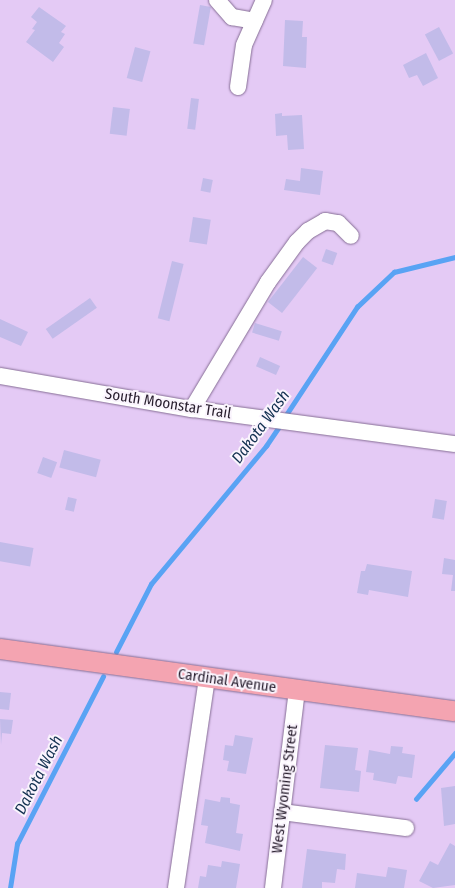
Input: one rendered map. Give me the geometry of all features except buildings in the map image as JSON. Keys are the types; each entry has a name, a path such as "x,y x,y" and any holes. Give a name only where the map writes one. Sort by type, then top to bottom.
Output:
{"main road":[{"name":"Cardinal Avenue","path":"0,649 455,711"}],"street":[{"path":"217,0 232,17 255,21"},
{"path":"238,87 244,45 264,0"},
{"path":"192,409 272,276 297,242 308,231 325,222 338,223 351,236"},
{"name":"South Moonstar Trail","path":"0,376 192,409 455,444"},
{"path":"176,888 207,678"},
{"name":"West Wyoming Street","path":"274,888 297,690"},
{"path":"282,812 406,828"}],"waterway":[{"name":"Dakota Wash","path":"284,418 357,307 394,272 455,257"},
{"name":"Dakota Wash","path":"116,652 151,584 266,446 280,425"},
{"name":"Dakota Wash","path":"10,888 17,844 103,677"},
{"path":"416,799 455,753"}]}
